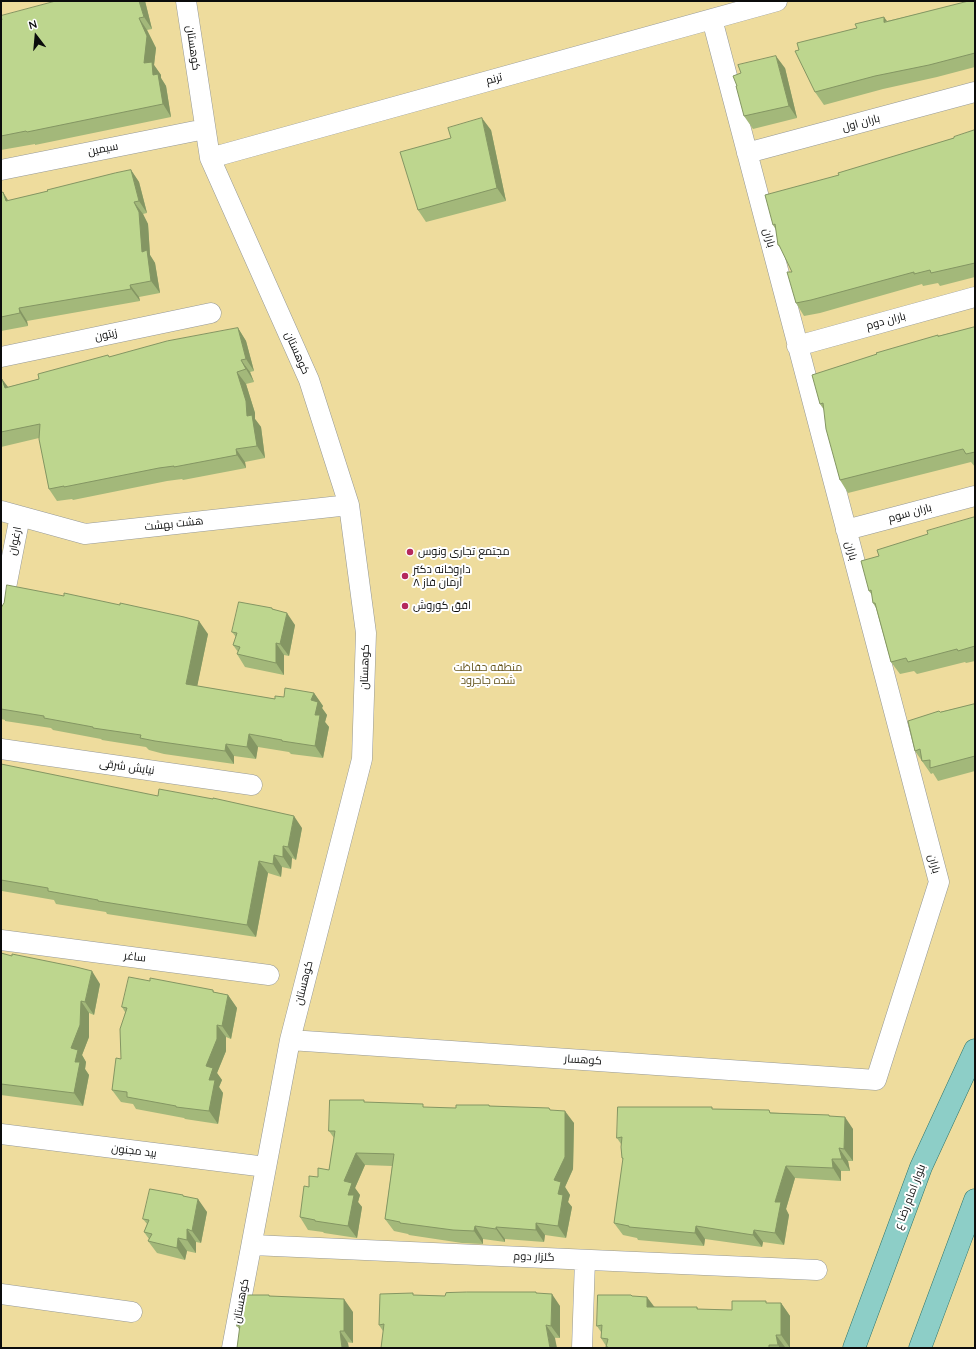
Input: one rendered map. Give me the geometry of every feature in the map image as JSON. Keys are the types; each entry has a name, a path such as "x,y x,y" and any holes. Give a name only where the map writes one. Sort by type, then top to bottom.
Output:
{"main road":[{"name":"بلوار امام رضا ع","path":"854,1348 921,1167 975,1050"},
{"path":"920,1348 975,1200"}],"street":[{"name":"کوهستان","path":"186,1 210,158 309,380 349,505 366,633 362,759 290,1040 232,1348"},
{"name":"ترنم","path":"210,158 778,1"},
{"name":"باران","path":"712,19 939,882 876,1080"},
{"name":"باران اول","path":"747,154 975,92"},
{"name":"سیمین","path":"1,170 205,129"},
{"name":"باران دوم","path":"797,346 975,297"},
{"name":"زیتون","path":"1,357 210,313"},
{"name":"باران سوم","path":"846,530 975,496"},
{"name":"هشت بهشت","path":"1,511 85,534 349,505"},
{"name":"ارغوان","path":"1,613 20,516"},
{"name":"نیایش شرقی","path":"1,749 252,785"},
{"name":"ساغر","path":"1,940 269,975"},
{"name":"کوهسار","path":"290,1040 876,1080"},
{"name":"بید مجنون","path":"1,1134 266,1168"},
{"name":"گلزار دوم","path":"252,1245 817,1270"},
{"path":"582,1348 585,1260"},
{"path":"1,1294 132,1312"}],"green space":[{"name":"منطقه حفاظت شده جاجرود","path":"1,1 975,1 975,1348 1,1348"}],"building":[{"path":"56,1 139,1 144,17 139,18 147,36 144,63 152,62 153,75 158,74 163,104 1,136 1,16"},
{"path":"969,1 975,1 975,53 929,65 875,76 815,92 795,51 799,50 797,43 857,28 855,24 884,17 884,22"},
{"path":"776,56 789,106 744,116 737,86 733,76 741,73 738,65"},
{"path":"482,118 497,188 418,210 400,152 451,138 448,128"},
{"path":"975,130 975,263 931,273 930,270 914,274 914,272 796,303 787,272 792,272 778,245 775,224 773,225 765,195 839,175 838,173 954,138"},
{"path":"131,170 139,201 134,202 139,212 142,252 147,250 151,281 130,285 131,289 19,308 20,313 1,317 1,193 3,192 6,201"},
{"path":"975,327 975,452 966,454 963,449 840,480 826,429 823,403 820,404 812,375 877,354 876,353 938,335"},
{"path":"238,328 246,359 241,360 246,369 237,372 246,401 247,416 252,415 257,446 236,449 237,455 49,489 39,439 40,424 1,432 1,379 5,388 39,379 38,374 108,355 109,357 167,341"},
{"path":"975,517 975,646 958,651 957,649 908,662 906,658 891,662 875,603 873,603 871,590 869,591 861,561 879,556 877,550 928,534 927,531"},
{"path":"7,585 64,596 64,593 120,605 120,603 199,621 186,684 275,699 275,696 284,697 285,688 314,693 311,700 318,702 315,715 320,715 315,746 249,734 247,747 226,744 225,751 155,741 140,738 141,735 93,728 44,718 44,716 1,709 1,608 4,603"},
{"path":"239,602 272,608 287,613 280,644 276,643 276,663 237,654 240,647 233,645 237,633 232,632"},
{"path":"975,704 975,756 930,768 930,760 922,761 920,749 915,751 908,721 939,711"},
{"path":"1,764 158,796 159,789 213,798 294,816 288,847 283,846 283,857 274,855 273,864 259,861 247,925 98,901 48,891 48,888 1,880"},
{"path":"1,953 92,971 85,1002 81,1001 80,1025 71,1048 78,1050 75,1062 80,1062 74,1093 1,1084"},
{"path":"129,977 150,981 150,978 213,990 213,992 228,995 222,1026 217,1025 217,1039 206,1066 213,1068 209,1080 215,1080 209,1111 176,1107 127,1097 127,1092 112,1090 116,1058 121,1059 120,1029 127,1008 122,1007"},
{"path":"330,1100 364,1100 364,1102 423,1104 423,1107 456,1108 456,1105 489,1105 549,1108 550,1110 565,1111 565,1157 554,1180 561,1182 558,1194 563,1195 558,1226 536,1223 536,1230 496,1227 496,1229 475,1226 474,1231 453,1230 400,1223 385,1219 394,1154 356,1153 344,1181 352,1183 348,1195 354,1195 348,1226 300,1217 304,1186 309,1187 309,1176 318,1177 318,1168 329,1170 335,1131 329,1131"},
{"path":"618,1107 712,1107 712,1109 769,1110 770,1113 845,1117 844,1149 839,1148 842,1159 832,1159 833,1168 786,1166 775,1202 781,1202 775,1233 754,1230 753,1235 696,1226 695,1233 629,1227 614,1223 623,1158 621,1147 622,1137 617,1138"},
{"path":"150,1189 198,1199 192,1231 187,1229 187,1240 178,1238 177,1248 148,1241 152,1234 144,1232 149,1220 143,1219"},
{"path":"536,1292 552,1294 551,1326 546,1325 550,1348 381,1348 384,1324 379,1325 380,1294 413,1293 413,1295 445,1296 446,1293"},
{"path":"243,1295 344,1299 344,1331 340,1331 342,1348 237,1348 240,1325 237,1326"},
{"path":"598,1295 631,1295 647,1297 647,1307 697,1307 697,1309 732,1310 732,1301 766,1301 766,1303 781,1303 781,1335 776,1335 778,1345 769,1345 769,1348 608,1348 606,1347 608,1339 601,1338 602,1325 597,1326"}],"place":[{"name":"مجتمع تجاری ونوس","path":"410,552"},
{"name":"داروخانه دکتر آرمان فاز ۸","path":"405,576"},
{"name":"افق کوروش","path":"405,606"}]}
